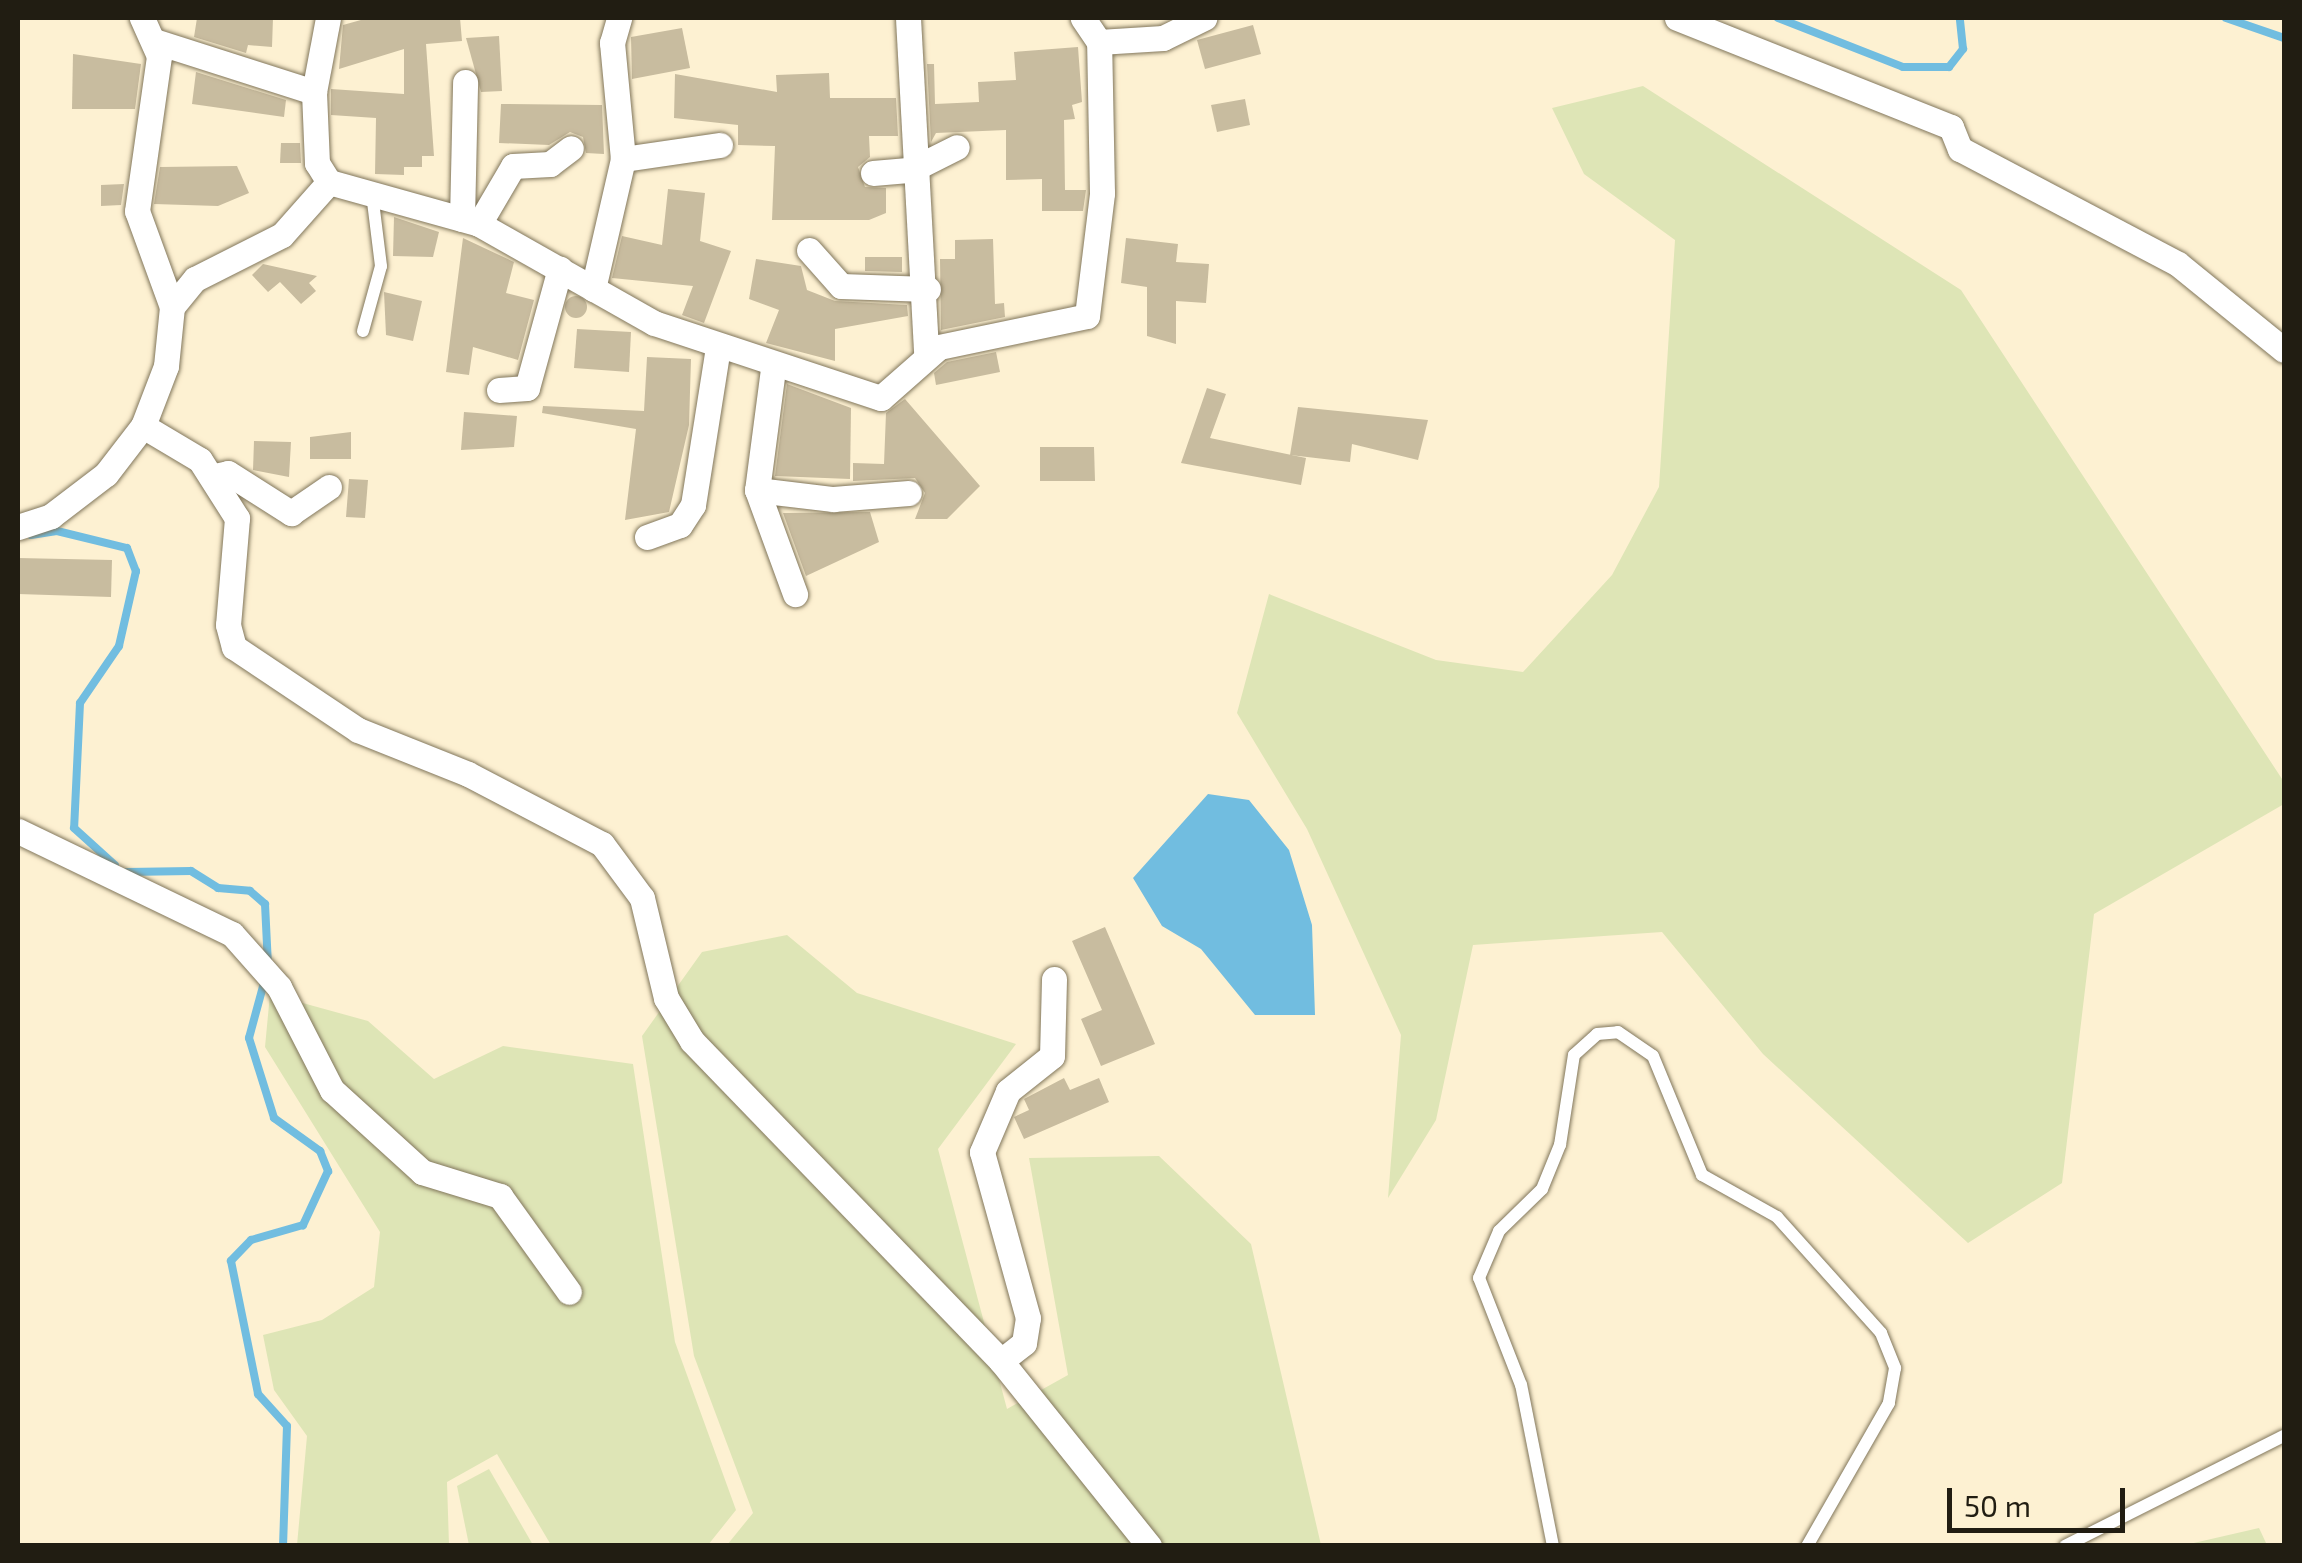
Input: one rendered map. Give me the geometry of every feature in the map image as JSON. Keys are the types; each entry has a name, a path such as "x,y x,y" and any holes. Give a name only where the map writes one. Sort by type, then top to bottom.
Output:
{"street":[{"path":"328,18 314,92 317,163 328,182 471,222 593,289 718,348 773,369 881,398 926,354 1087,316 1102,193 1099,42 1083,18"},
{"path":"593,289 623,159 612,43 619,18"},
{"path":"908,18 911,170 928,289 926,354"},
{"path":"1099,42 1163,38 1204,18"},
{"path":"1677,18 1951,127 1960,148 2178,264 2284,350"},
{"path":"18,527 80,498 143,426 166,366 172,307 137,211 137,165 157,105 148,29 314,92"},
{"path":"465,82 471,222"},
{"path":"623,159 720,145"},
{"path":"873,173 911,170 957,146"},
{"path":"471,222 513,166 550,164 570,148"},
{"path":"172,307 194,279 282,235 328,182"},
{"path":"808,250 840,286 928,289"},
{"path":"499,390 527,388 560,268"},
{"path":"647,537 680,525 693,505 718,348"},
{"path":"773,369 758,490 795,594"},
{"path":"143,426 215,476 238,518 228,624 234,647 358,730 468,774 602,844 642,898 666,998 692,1041 1002,1360 1149,1546"},
{"path":"215,476 228,474 291,513 329,487"},
{"path":"758,490 832,499 909,493"},
{"path":"18,831 106,879 210,918 271,977 332,1090 373,1133 422,1172 500,1196 568,1292"},
{"path":"1002,1360 1024,1343 1028,1318 982,1152 1008,1092 1052,1056 1054,979"}],"lane":[{"path":"363,331 382,266 372,194"},
{"path":"1554,1546 1522,1385 1479,1278 1499,1231 1542,1188 1560,1145 1574,1055 1596,1034 1618,1032 1654,1056 1702,1175 1777,1217 1881,1334 1895,1368 1889,1402 1807,1546"},
{"path":"2065,1546 2284,1436"}],"green space":[{"path":"1643,86 1961,290 2284,782 2284,804 2094,914 2062,1183 1968,1243 1763,1054 1662,932 1473,945 1436,1120 1388,1198 1401,1035 1307,829 1237,713 1269,594 1436,660 1523,672 1612,575 1659,487 1675,240 1584,174 1552,108"},
{"path":"787,935 857,993 1016,1044 938,1149 1007,1409 1068,1375 1029,1158 1159,1156 1251,1244 1321,1545 727,1545 753,1513 694,1356 642,1036 702,952"},
{"path":"270,994 368,1021 434,1079 503,1046 633,1064 675,1342 736,1510 708,1545 551,1545 497,1454 447,1482 449,1545 297,1545 307,1436 274,1390 263,1335 322,1320 374,1287 380,1232 265,1047"},
{"path":"489,1469 533,1545 469,1545 457,1486"},
{"path":"2259,1528 2267,1545 2185,1545"}],"water":[{"path":"1208,794 1249,800 1289,850 1312,925 1315,1015 1255,1015 1201,949 1162,926 1133,878"}],"building":[{"path":"197,18 273,18 272,47 248,45 246,53 194,37"},
{"path":"368,18 460,18 462,41 426,44 434,156 422,156 422,167 404,167 404,175 375,174 376,118 331,115 331,89 404,94 404,49 339,69 343,25"},
{"path":"1253,25 1261,54 1205,69 1197,40"},
{"path":"682,28 690,68 632,79 631,37"},
{"path":"499,36 502,91 481,92 466,38"},
{"path":"1078,47 1082,102 1072,105 1075,119 1064,120 1065,190 1086,190 1083,211 1042,211 1042,179 1006,180 1006,130 936,133 931,142 927,64 934,64 935,104 979,102 978,82 1016,80 1014,52"},
{"path":"73,54 141,64 135,109 72,109"},
{"path":"196,72 286,100 284,117 192,104"},
{"path":"829,73 830,98 896,98 898,136 869,136 870,157 858,167 865,187 886,188 886,213 869,220 772,220 775,146 738,145 738,125 674,118 675,74 777,92 776,75"},
{"path":"1245,99 1250,125 1217,132 1211,105"},
{"path":"501,104 602,105 604,154 586,153 583,137 570,132 549,145 499,143"},
{"path":"281,143 300,143 301,163 280,163"},
{"path":"237,166 249,193 218,206 154,204 160,167"},
{"path":"124,184 121,205 101,206 101,185"},
{"path":"668,189 705,193 700,241 731,251 704,323 682,315 693,286 612,278 622,236 662,245"},
{"path":"394,217 439,232 433,257 393,256"},
{"path":"463,238 514,262 506,293 534,300 518,360 473,347 469,375 446,372"},
{"path":"1126,238 1178,244 1176,262 1209,264 1206,303 1176,301 1176,344 1147,336 1147,287 1121,283"},
{"path":"993,239 995,304 1004,303 1005,317 941,330 940,259 955,259 955,240"},
{"path":"865,257 902,257 902,272 865,271"},
{"path":"756,259 801,266 807,290 835,301 907,305 908,316 835,329 835,361 766,343 779,310 749,299"},
{"path":"263,264 317,276 309,283 316,291 301,304 280,282 268,292 252,275"},
{"path":"384,292 422,301 413,341 386,335"},
{"path":"576,296 587,307 576,318 565,307"},
{"path":"577,329 631,332 629,372 574,368"},
{"path":"996,352 1000,372 936,385 934,373 947,362"},
{"path":"647,357 691,359 689,425 669,512 625,520 636,429 542,413 543,406 644,411"},
{"path":"787,384 851,408 850,479 775,476"},
{"path":"1207,388 1226,394 1210,438 1306,458 1301,485 1181,463"},
{"path":"905,399 980,486 947,519 915,519 925,493 915,478 853,481 853,463 884,464 886,413"},
{"path":"1298,407 1428,420 1418,460 1352,444 1350,462 1290,455"},
{"path":"464,412 517,416 514,447 461,450"},
{"path":"351,432 351,459 310,459 310,437"},
{"path":"254,441 291,442 289,477 253,470"},
{"path":"1040,447 1094,447 1095,481 1040,481"},
{"path":"349,479 368,480 365,518 346,517"},
{"path":"870,512 879,542 806,576 783,513"},
{"path":"18,558 112,560 111,597 18,594"},
{"path":"1105,927 1155,1044 1101,1066 1081,1019 1102,1010 1072,941"},
{"path":"1064,1078 1070,1090 1099,1078 1109,1102 1024,1139 1014,1117 1029,1110 1024,1099"}],"waterway":[{"path":"1778,18 1903,67 1949,67 1963,49 1960,18"},
{"path":"2226,18 2284,38"},
{"path":"31,535 57,531 127,548 136,571 119,646 80,703 74,828 115,865"},
{"path":"127,872 191,871 218,888 250,891 265,904 268,966"},
{"path":"265,979 249,1038 274,1118 320,1151 328,1171 303,1225 251,1240 231,1261 258,1394 287,1426 283,1546"}]}
